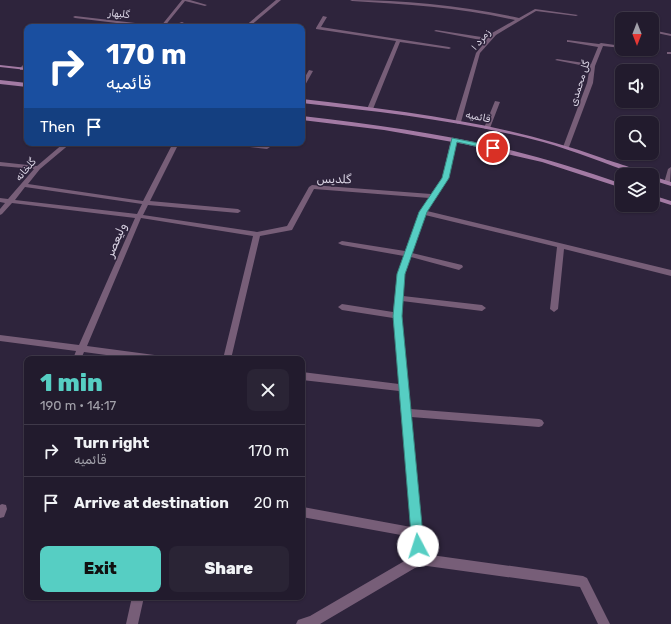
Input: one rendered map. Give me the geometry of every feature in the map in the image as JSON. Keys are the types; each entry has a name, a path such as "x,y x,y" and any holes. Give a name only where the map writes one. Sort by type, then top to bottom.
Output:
{"main road":[{"path":"0,66 24,69"},
{"path":"0,82 24,85"},
{"name":"قائمیه","path":"305,101 458,122 530,137 566,147 624,168"},
{"path":"305,118 402,131 521,154 591,174 615,183"},
{"path":"659,180 669,183"},
{"path":"659,199 671,203"}],"street":[{"path":"164,24 184,0 205,5"},
{"path":"250,24 279,0"},
{"path":"352,0 405,3 485,12 518,19"},
{"name":"زمرد ۱","path":"458,122 478,53 494,34 535,10 576,15"},
{"path":"324,17 318,28 449,48"},
{"name":"گلبهار","path":"74,18 133,24"},
{"path":"436,31 489,40"},
{"path":"659,32 671,35"},
{"path":"370,109 399,40"},
{"path":"569,41 600,46 601,44 615,46"},
{"name":"گل محمدی","path":"566,147 590,83 593,66 600,46"},
{"path":"557,60 593,66"},
{"path":"305,81 311,71"},
{"path":"486,128 497,102"},
{"path":"419,559 397,316 401,274 423,212 445,178 454,140"},
{"name":"گلخانه","path":"0,213 38,168 64,146"},
{"name":"ولیعصر","path":"78,356 139,216 174,146"},
{"path":"259,146 267,147"},
{"path":"0,164 38,168"},
{"path":"669,183 671,169"},
{"path":"25,184 145,203 238,211"},
{"name":"گلدیس","path":"257,234 290,228 312,188 433,196"},
{"path":"0,200 139,216 257,234 228,356"},
{"path":"423,212 671,273"},
{"path":"342,243 408,254 459,267"},
{"path":"554,309 561,246"},
{"path":"399,298 482,308"},
{"path":"342,307 397,316"},
{"path":"0,338 138,356"},
{"path":"305,376 404,388"},
{"path":"406,413 539,423"},
{"path":"305,512 417,533"},
{"path":"302,624 312,622 419,559 583,582 604,624"},
{"path":"132,624 137,600"}],"route":[{"path":"418,546 397,316 401,274 423,212 445,178 454,140 493,148"}]}
